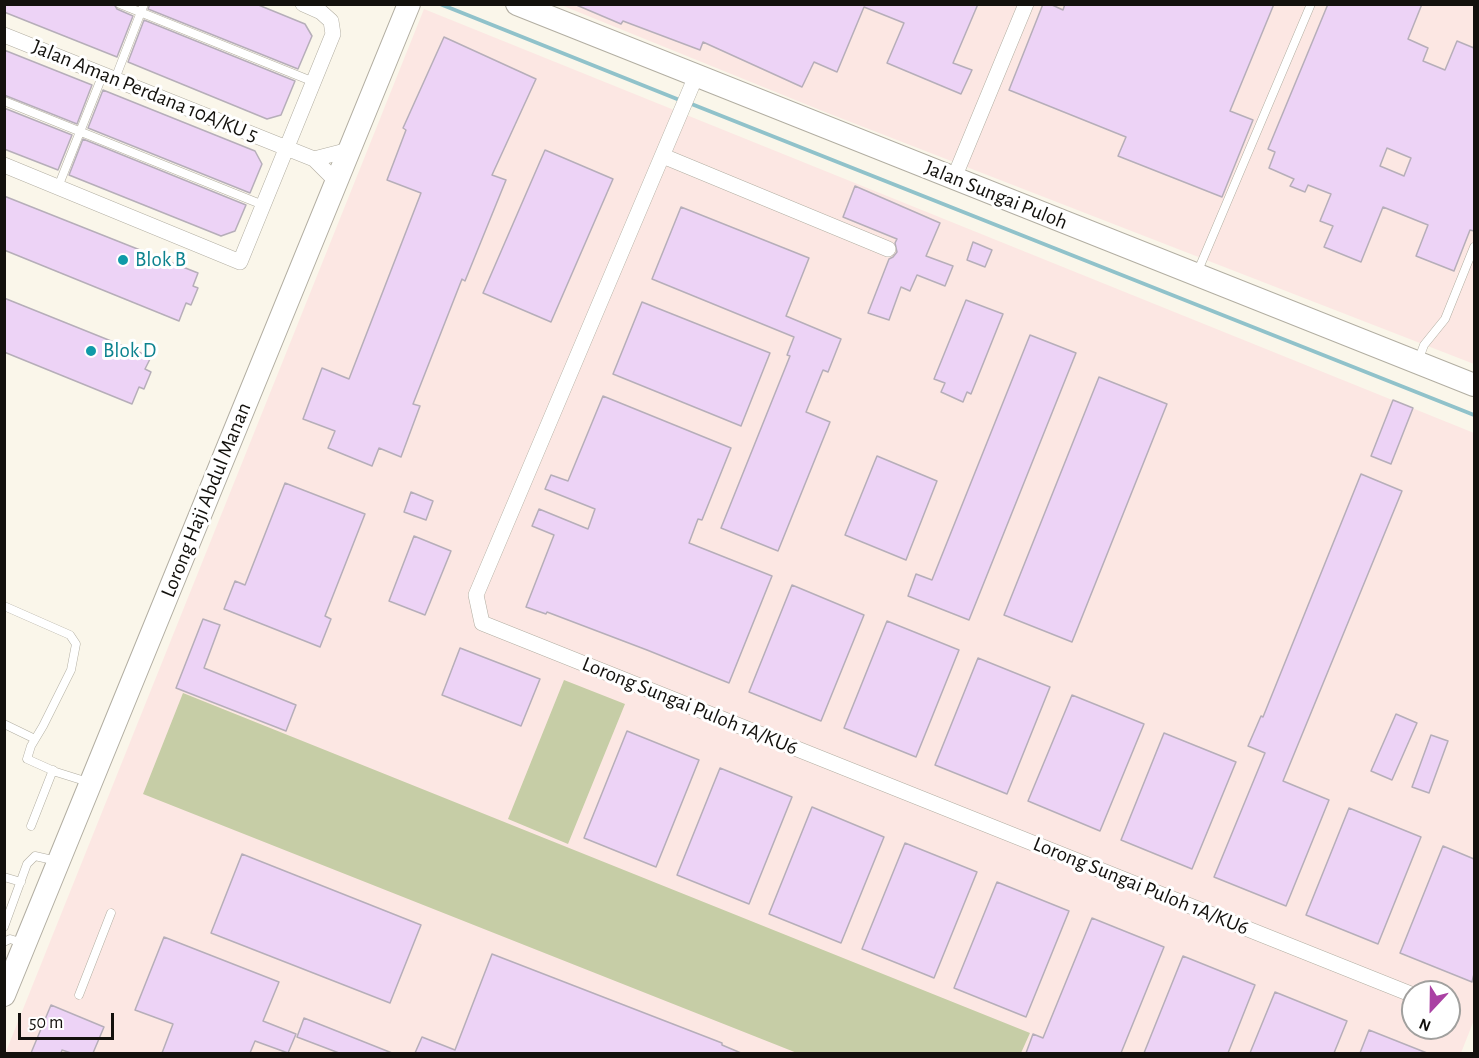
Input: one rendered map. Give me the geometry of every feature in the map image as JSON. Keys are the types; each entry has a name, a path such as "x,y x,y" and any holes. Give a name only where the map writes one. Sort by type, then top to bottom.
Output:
{"street":[{"path":"4,165 240,262 333,34 331,21 321,12 303,4"},
{"name":"Lorong Haji Abdul Manan","path":"4,996 15,943 59,861 409,4"},
{"name":"Jalan Sungai Puloh","path":"517,4 693,83 954,178 1474,385"},
{"path":"954,178 1026,4"},
{"name":"Jalan Aman Perdana 10A/KU 5","path":"4,34 314,159"},
{"name":"Lorong Sungai Puloh 1A/KU6","path":"693,83 476,595 482,623 1401,990"},
{"path":"314,159 349,150"},
{"path":"663,156 888,249"},
{"path":"314,159 337,182"}],"lane":[{"path":"120,4 314,82"},
{"path":"58,187 80,131 144,4"},
{"path":"1196,274 1311,4"},
{"path":"4,101 263,205"},
{"path":"1417,362 1424,345 1445,319 1474,248"},
{"path":"4,606 70,634 76,644 71,670 27,759 87,782 93,777"},
{"path":"4,724 35,739"},
{"path":"31,826 53,770"},
{"path":"4,927 27,864 35,856 59,861"},
{"path":"4,877 21,882"},
{"path":"79,995 111,913"}],"shaded area":[{"path":"561,5 1474,5 1474,364 825,112"},
{"path":"424,9 1474,433 1474,1020 1461,1053 5,1054"}],"green space":[{"path":"564,680 625,704 568,844 508,819"},
{"path":"183,693 1030,1033 1021,1053 797,1053 143,794"}],"building":[{"path":"4,4 114,4 117,9 133,16 117,57 4,12"},
{"path":"150,4 256,4 305,24 312,36 298,69 148,9"},
{"path":"574,4 978,4 953,63 972,70 961,94 887,63 904,23 864,7 837,72 814,62 802,87 703,42 700,50 623,21 621,24"},
{"path":"1043,4 1050,4 1063,10 1065,4 1274,4 1230,111 1253,120 1222,197 1118,156 1126,137 1009,90"},
{"path":"1328,4 1422,4 1408,39 1428,48 1423,61 1445,70 1457,41 1474,48 1474,231 1470,230 1454,271 1416,256 1428,225 1383,207 1361,262 1324,247 1333,226 1320,221 1331,194 1308,185 1305,192 1290,186 1294,179 1269,168 1275,152 1268,149","holes":["1387,148 1411,158 1404,176 1380,166"]},
{"path":"144,20 295,81 281,115 267,119 128,62"},
{"path":"444,37 536,79 492,175 506,180 465,281 462,279 413,404 420,406 401,457 379,448 372,466 328,448 335,431 303,419 322,368 349,379 421,193 387,180 406,130 403,128"},
{"path":"4,50 92,85 77,124 4,95"},
{"path":"103,90 255,151 262,164 250,193 88,128"},
{"path":"4,108 72,135 58,170 4,149"},
{"path":"83,139 246,205 235,231 221,236 69,175"},
{"path":"545,150 613,179 551,322 483,293"},
{"path":"855,186 940,223 926,256 953,266 945,286 917,275 910,291 901,287 889,320 868,313 889,259 897,252 895,243 897,239 843,217"},
{"name":"Blok B","path":"4,196 198,273 193,286 198,288 191,305 186,303 179,321 4,250"},
{"path":"681,207 809,258 786,316 841,339 828,372 823,370 806,412 830,422 778,551 721,528 790,356 787,355 794,337 652,279"},
{"path":"973,242 992,250 985,267 967,260"},
{"name":"Blok D","path":"4,298 151,357 145,369 151,372 144,389 139,387 132,404 4,352"},
{"path":"966,300 1003,314 971,394 967,392 963,402 941,392 945,383 934,379"},
{"path":"642,302 770,353 741,426 613,374"},
{"path":"1030,335 1076,353 969,620 908,596 916,574 932,580"},
{"path":"1099,377 1167,404 1072,642 1004,615"},
{"path":"603,396 731,448 702,520 698,519 689,543 772,576 729,683 547,612 546,614 526,607 554,535 532,526 539,509 588,529 595,509 545,489 551,475 568,481"},
{"path":"1393,400 1413,408 1391,464 1371,456"},
{"path":"877,456 937,481 906,560 845,535"},
{"path":"1361,474 1402,491 1283,781 1329,800 1286,906 1214,877 1265,753 1248,746 1261,716 1263,717"},
{"path":"285,483 365,514 325,616 331,619 320,647 224,609 235,581 245,585"},
{"path":"411,492 433,501 426,520 404,512"},
{"path":"414,536 451,551 425,615 389,601"},
{"path":"792,585 864,615 821,721 749,692"},
{"path":"203,619 220,625 204,668 296,705 286,731 176,688"},
{"path":"887,621 959,650 916,757 844,728"},
{"path":"460,648 540,679 521,726 442,695"},
{"path":"978,658 1050,687 1007,794 935,765"},
{"path":"1072,695 1144,724 1100,831 1028,801"},
{"path":"1396,714 1417,723 1392,780 1371,771"},
{"path":"627,731 699,760 656,867 584,838"},
{"path":"1164,733 1236,762 1192,869 1121,840"},
{"path":"1431,735 1448,741 1429,793 1412,787"},
{"path":"720,768 792,797 749,904 677,875"},
{"path":"812,807 884,837 841,943 769,914"},
{"path":"1349,808 1421,837 1378,944 1306,915"},
{"path":"905,843 977,872 934,978 862,949"},
{"path":"1443,846 1474,859 1474,974 1472,982 1400,953"},
{"path":"242,854 421,925 390,1003 211,933"},
{"path":"997,882 1069,911 1026,1017 954,988"},
{"path":"1092,918 1164,947 1121,1053 1026,1053 1033,1034 1043,1038"},
{"path":"164,937 279,982 263,1021 296,1034 288,1053 255,1041 250,1053 162,1053 173,1024 135,1010"},
{"path":"492,954 722,1043 741,1053 415,1053 422,1037 455,1050"},
{"path":"1183,956 1255,985 1228,1053 1144,1053"},
{"path":"1275,992 1347,1021 1334,1053 1250,1053"},
{"path":"51,1005 104,1027 93,1053 71,1053 62,1050 61,1053 31,1053"},
{"path":"304,1018 392,1053 339,1053 297,1037"},
{"path":"1369,1030 1427,1053 1360,1053"}],"waterway":[{"path":"440,4 682,101"},
{"path":"689,103 1474,415"}],"place":[{"name":"Blok B","path":"123,260"},
{"name":"Blok D","path":"91,351"}]}
